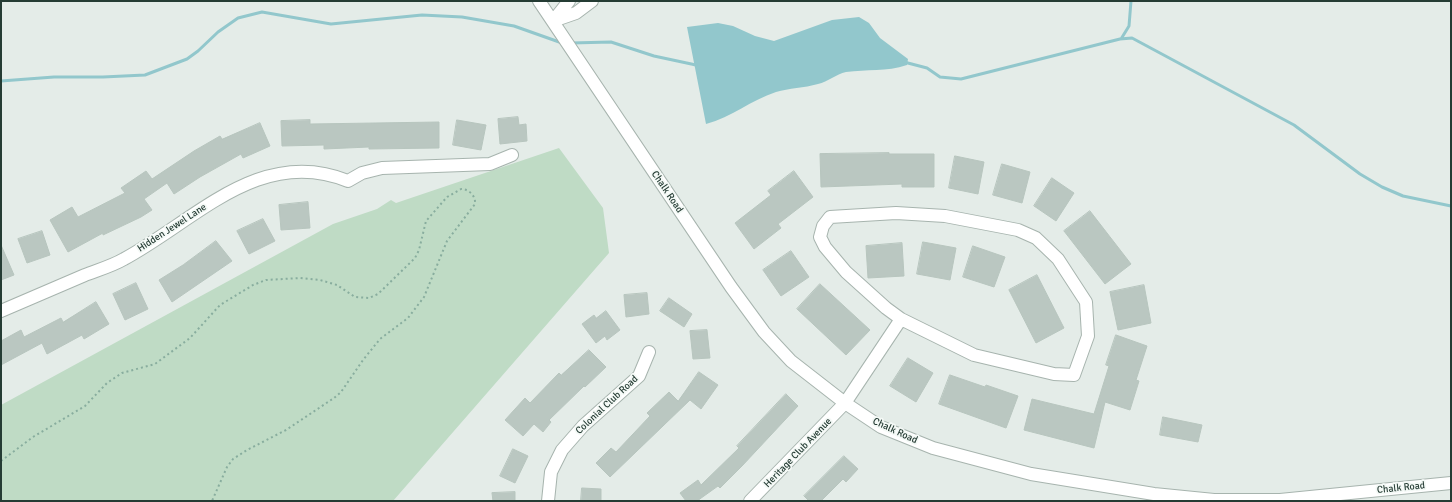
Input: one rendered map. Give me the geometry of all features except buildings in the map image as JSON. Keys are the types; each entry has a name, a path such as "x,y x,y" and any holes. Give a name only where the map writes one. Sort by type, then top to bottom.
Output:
{"street":[{"name":"Chalk Road","path":"540,1 726,280 764,332 791,361 845,403 881,427 933,448 1031,474 1154,494 1214,500 1280,501 1339,498 1451,483"},
{"path":"553,22 569,1"},
{"path":"553,22 576,14 592,1"},
{"name":"Hidden Jewel Lane","path":"1,311 123,259 229,191 250,182 271,176 311,171 325,173 348,181 362,173 382,168 490,164 512,155"},
{"path":"896,213 945,216 1018,230 1036,238 1058,260 1086,302 1088,336 1074,375 1054,374 974,356 901,319 886,308 846,272 825,247 820,237 823,226 830,217 896,213"},
{"name":"Heritage Club Avenue","path":"750,501 845,403 901,319"},
{"name":"Colonial Club Road","path":"548,501 550,472 562,450 583,426 639,376 649,352"}],"path":[{"path":"1,461 33,437 85,406 107,383 122,373 155,364 190,338 220,306 254,285 266,280 300,278 320,280 337,285 355,298 369,298 378,294 415,258 419,250 426,221 440,204 447,197 461,189 469,191 474,196 475,204 447,241 424,297 408,318 380,340 363,360 341,392 334,398 298,422 233,459 227,467 212,501"}],"green space":[{"path":"559,148 603,208 609,253 393,501 1,501 1,405 333,224 377,209 391,200 396,203"}],"water":[{"path":"859,17 869,23 880,38 908,59 907,65 884,70 846,72 822,83 776,92 706,124 687,27 718,23 733,26 755,36 774,41 832,20"}],"waterway":[{"path":"1121,39 1129,26 1131,1"},
{"path":"1,81 54,77 145,75 187,59 218,32 238,18 262,12 331,24 422,15 462,17 514,26 562,43"},
{"path":"904,62 927,68 940,77 961,79 1120,39 1132,38 1294,125 1360,174 1382,187 1403,196 1451,206"},
{"path":"571,43 611,42 654,56 696,65"}]}
